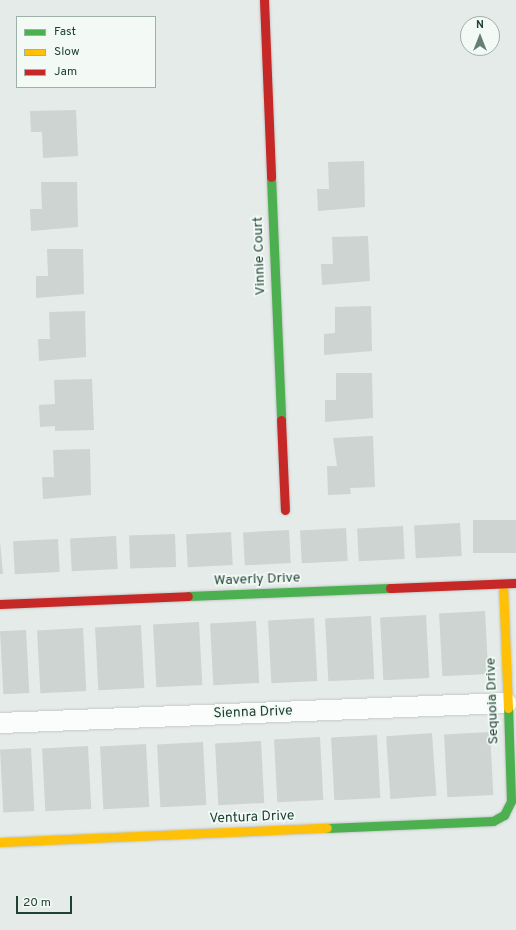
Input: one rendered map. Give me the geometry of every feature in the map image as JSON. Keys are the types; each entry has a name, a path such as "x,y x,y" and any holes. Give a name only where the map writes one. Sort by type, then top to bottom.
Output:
{"street":[{"name":"Vinnie Court","path":"264,0 285,510"},
{"name":"Waverly Drive","path":"0,604 516,583"},
{"name":"Sequoia Drive","path":"503,584 511,801 504,815"},
{"name":"Sienna Drive","path":"0,723 507,703"},
{"name":"Ventura Drive","path":"0,842 482,823 504,815"}],"building":[{"path":"76,110 78,156 43,158 42,132 31,132 30,111"},
{"path":"364,161 365,207 318,211 317,189 329,189 328,162"},
{"path":"41,182 77,182 78,227 31,231 30,209 42,209"},
{"path":"368,236 370,281 322,285 321,264 333,264 332,237"},
{"path":"47,249 83,249 84,294 36,298 36,276 48,276"},
{"path":"371,306 372,351 324,355 324,334 335,333 335,307"},
{"path":"85,311 86,357 39,361 38,339 50,339 49,312"},
{"path":"336,373 372,373 373,418 325,422 325,400 336,400"},
{"path":"92,379 94,430 55,431 55,426 40,427 39,405 55,404 54,380"},
{"path":"373,436 375,487 350,488 351,494 328,495 327,466 337,466 333,438"},
{"path":"90,449 91,495 43,499 42,477 54,477 53,450"},
{"path":"473,520 516,520 516,553 473,553"},
{"path":"460,523 462,556 416,558 414,525"},
{"path":"403,526 405,559 359,561 357,528"},
{"path":"346,528 348,561 302,563 300,530"},
{"path":"289,530 291,563 245,565 243,532"},
{"path":"231,532 233,565 188,567 186,534"},
{"path":"175,534 176,567 130,569 129,536"},
{"path":"116,536 118,569 72,571 70,538"},
{"path":"58,539 60,572 15,574 13,541"},
{"path":"0,541 3,574 0,574"},
{"path":"485,611 488,674 442,676 439,613"},
{"path":"426,615 429,678 383,680 380,617"},
{"path":"371,616 374,679 328,681 325,618"},
{"path":"314,618 317,681 271,683 268,620"},
{"path":"256,621 259,683 213,685 210,623"},
{"path":"199,622 202,685 156,687 153,624"},
{"path":"141,625 144,688 98,690 95,627"},
{"path":"83,628 86,691 40,693 37,630"},
{"path":"26,630 29,693 3,694 0,631"},
{"path":"490,732 493,795 447,797 444,734"},
{"path":"432,733 436,796 391,799 386,736"},
{"path":"377,735 380,798 334,800 331,737"},
{"path":"320,737 323,800 277,802 274,739"},
{"path":"261,741 264,803 218,805 215,743"},
{"path":"203,742 206,805 160,807 157,744"},
{"path":"146,744 149,807 103,809 100,746"},
{"path":"88,746 91,809 45,811 42,748"},
{"path":"31,748 34,811 3,813 0,750"}],"traffic: fast":[{"path":"271,177 281,420"},
{"path":"188,596 390,588"},
{"path":"327,828 493,821 504,815 511,801 508,708"}],"traffic: slow":[{"path":"503,584 508,708"},
{"path":"0,842 327,828"}],"traffic: jam":[{"path":"264,0 271,177"},
{"path":"281,420 285,510"},
{"path":"390,588 516,583"},
{"path":"0,604 188,596"}]}
